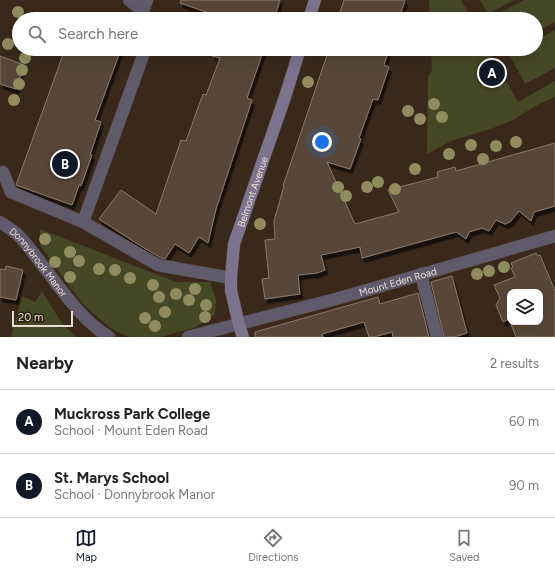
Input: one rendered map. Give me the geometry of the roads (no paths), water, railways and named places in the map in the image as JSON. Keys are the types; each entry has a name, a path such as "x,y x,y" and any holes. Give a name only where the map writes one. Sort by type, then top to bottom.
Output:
{"street":[{"path":"129,0 144,11 147,0"},
{"path":"311,12 315,0"},
{"path":"83,222 143,56"},
{"name":"Belmont Avenue","path":"243,337 231,290 234,244 279,116 298,56"},
{"path":"3,172 11,192 83,222 158,265 231,278"},
{"name":"Donnybrook Manor","path":"0,222 18,235 31,249 77,310 98,330 109,337"},
{"name":"Mount Eden Road","path":"239,325 336,299 555,236"},
{"path":"421,274 437,337"},
{"path":"188,337 239,325"}],"place":[{"name":"Muckross Park College","path":"492,73"},
{"name":"St. Marys School","path":"65,164"}]}
